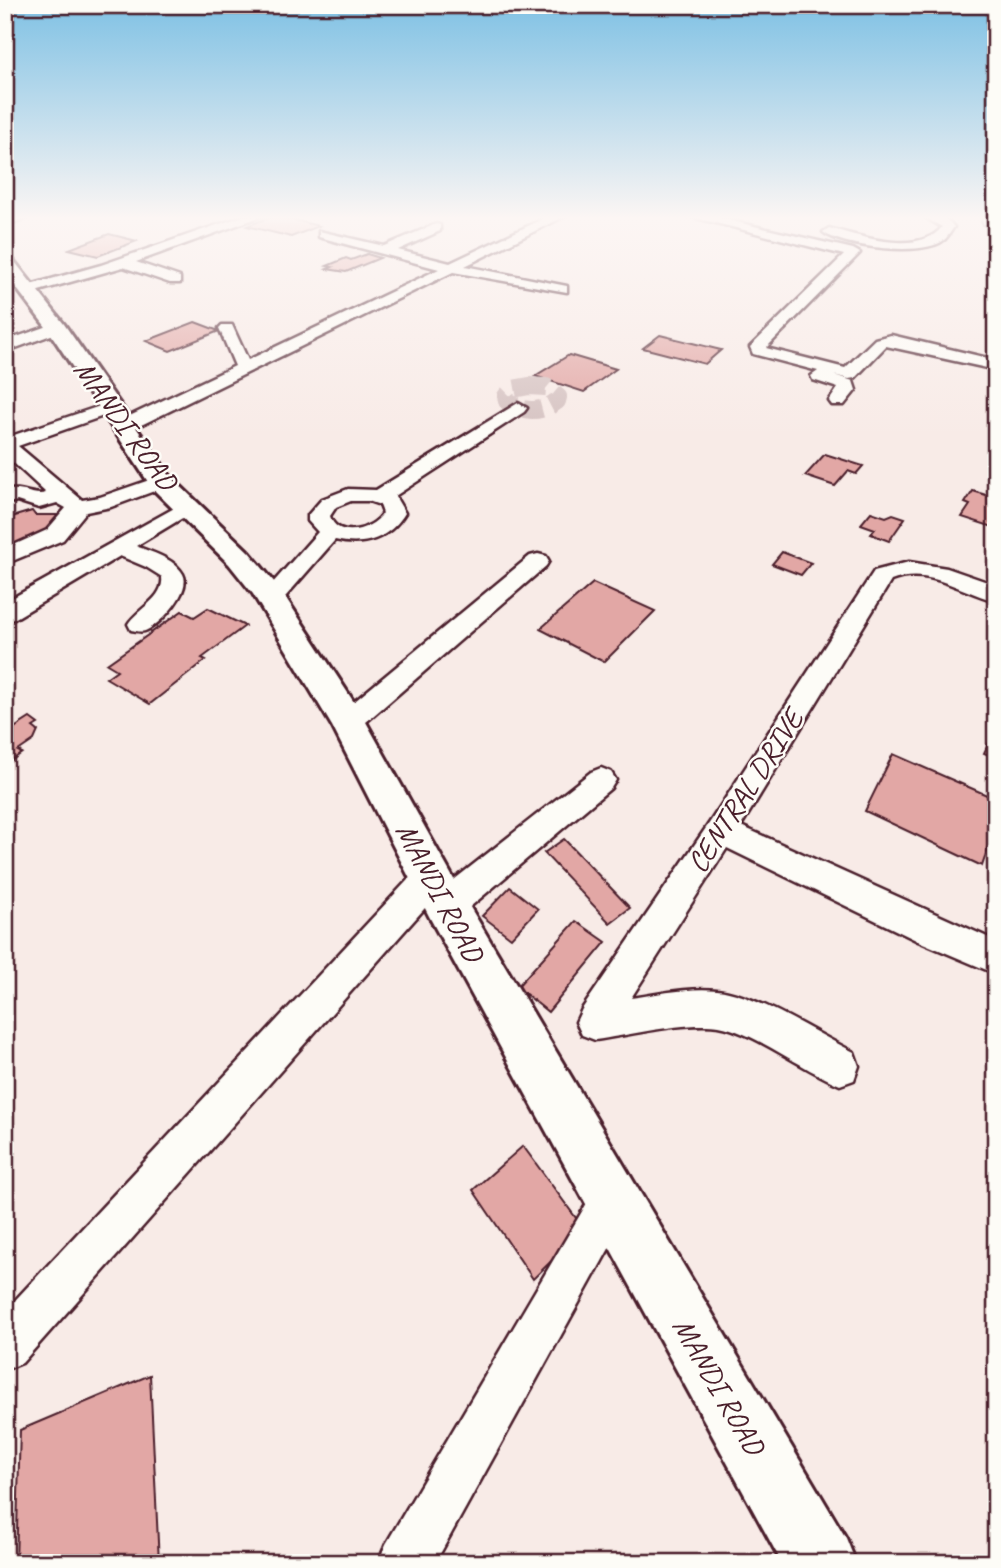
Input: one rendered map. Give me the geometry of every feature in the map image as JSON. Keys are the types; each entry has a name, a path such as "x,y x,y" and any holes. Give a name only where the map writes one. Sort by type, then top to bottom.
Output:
{"street":[{"name":"MANDI ROAD","path":"25,289 57,328 117,417 174,494 256,576 271,598 348,722 439,892 612,1201 821,1563"},
{"path":"5,444 117,417 244,369 409,289"},
{"path":"816,289 757,348 849,374 881,342 891,340 996,365"},
{"path":"5,347 57,328"},
{"path":"227,328 244,369"},
{"path":"796,361 792,366 795,370 847,385 848,390 838,401"},
{"path":"380,497 518,408"},
{"path":"5,444 70,501"},
{"path":"5,498 17,494 39,502 104,503 174,494"},
{"path":"5,613 118,547 174,494"},
{"path":"348,495 380,497 393,507 394,513 385,526 376,531 352,536 330,532 320,521 319,515 329,503 348,495"},
{"path":"15,553 61,531 70,501"},
{"path":"271,598 330,532"},
{"path":"118,547 164,565 173,574 174,581 169,598 140,624"},
{"path":"5,594 45,569 15,553"},
{"path":"348,722 538,561"},
{"name":"CENTRAL DRIVE","path":"840,1066 751,1019 720,1008 697,1007 595,1022 721,831 882,576 901,569 938,574 996,594"},
{"path":"5,1346 439,892 601,780"},
{"path":"721,831 930,930 996,958"},
{"path":"405,1563 612,1201"}],"building":[{"path":"195,322 219,331 170,351 146,341"},
{"path":"660,335 721,350 705,364 643,348"},
{"path":"569,355 616,369 584,392 535,376"},
{"path":"825,454 863,466 856,474 848,471 835,486 805,476"},
{"path":"973,491 996,498 996,528 962,517 970,505 965,503"},
{"path":"32,511 35,515 67,515 54,532 5,549 5,519"},
{"path":"871,512 886,517 893,514 905,518 889,541 871,534 875,529 861,524"},
{"path":"782,552 811,563 801,575 772,564"},
{"path":"593,583 655,611 604,662 540,629"},
{"path":"208,608 245,626 202,658 206,660 150,704 106,678 117,670 107,664 182,611 194,617"},
{"path":"30,718 38,724 33,727 38,731 34,740 18,751 22,753 5,765 5,726 11,730"},
{"path":"996,727 996,758 984,753"},
{"path":"893,754 996,799 996,825 982,866 865,811"},
{"path":"564,839 630,908 610,923 544,853"},
{"path":"510,887 538,909 511,938 482,916"},
{"path":"576,921 606,942 548,1012 517,987"},
{"path":"523,1146 584,1229 533,1279 473,1190"},
{"path":"150,1375 159,1563 16,1563 20,1430"}],"tunnel":[{"path":"529,386 546,387 558,397 557,401 545,408 532,410 519,408 507,401 506,396 513,389 529,386"}]}
